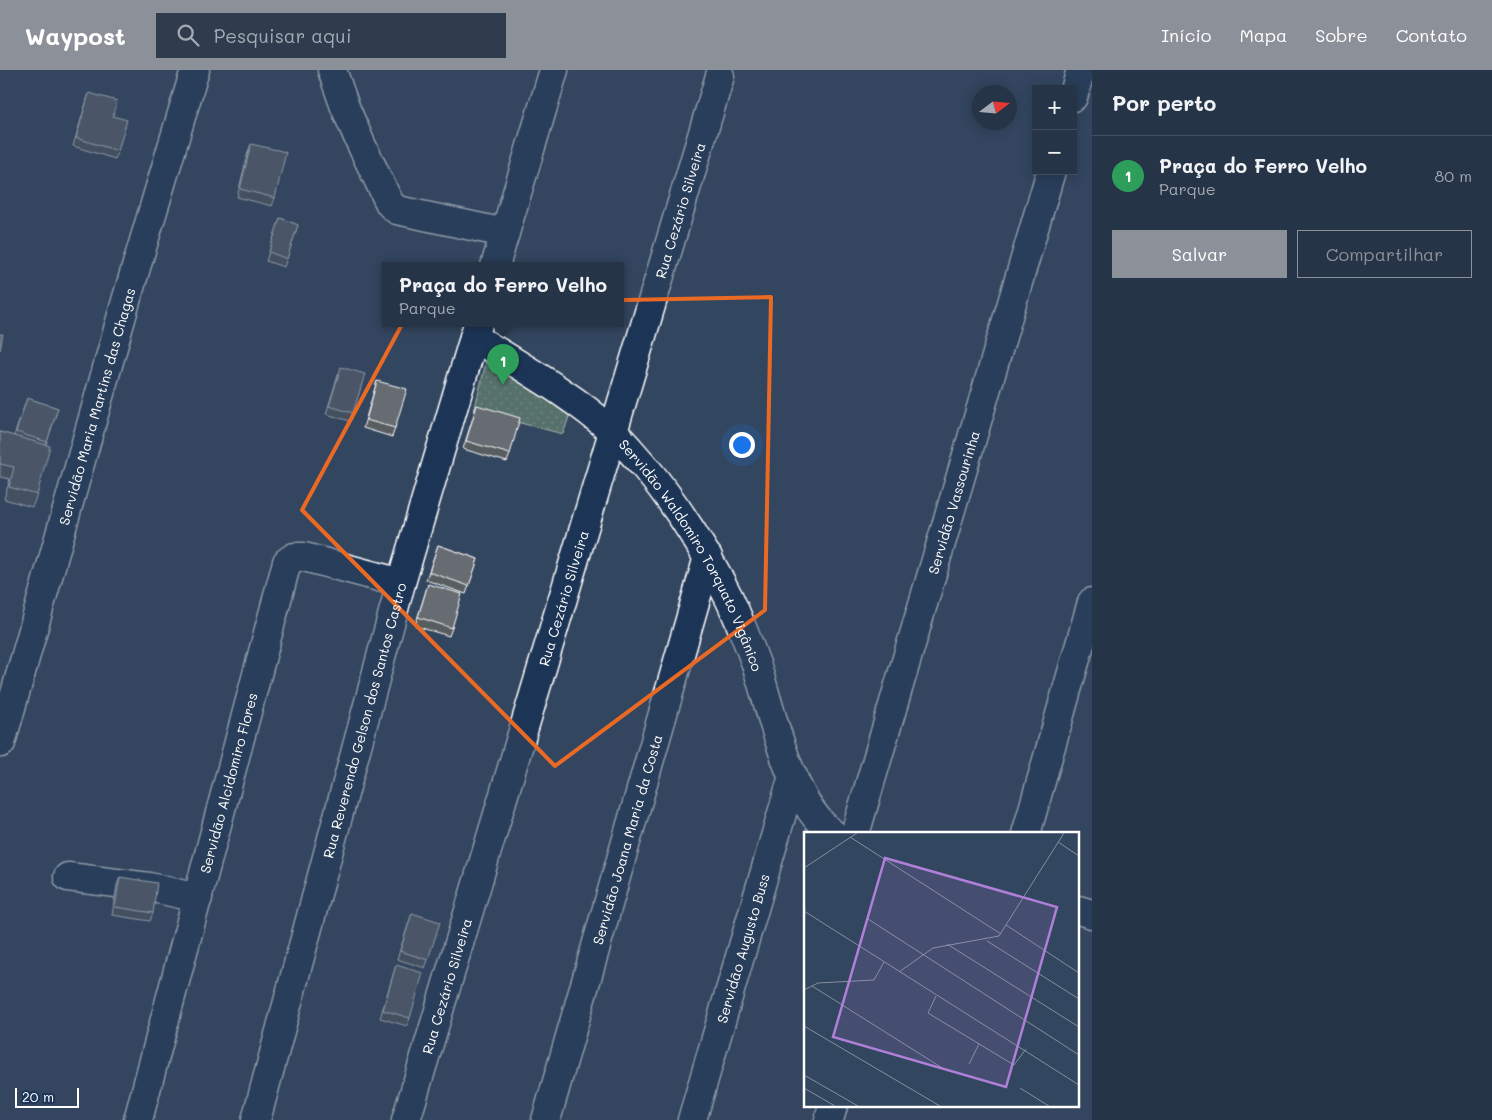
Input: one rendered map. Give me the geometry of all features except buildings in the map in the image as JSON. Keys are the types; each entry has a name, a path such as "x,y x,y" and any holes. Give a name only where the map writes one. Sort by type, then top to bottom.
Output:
{"street":[{"name":"Servidão Maria Martins das Chagas","path":"1,743 126,301 195,70"},
{"path":"496,262 554,70"},
{"path":"1077,85 1081,70"},
{"path":"334,72 358,136 390,204 397,210 505,233"},
{"name":"Rua Cezário Silveira","path":"406,1120 720,76"},
{"name":"Servidão Vassourinha","path":"856,832 1050,175"},
{"name":"Servidão Waldomiro Torquato Vigânico","path":"476,330 585,409 612,431 661,487 708,557 745,634 793,776 803,799 814,816 831,832"},
{"name":"Rua Reverendo Gelson dos Santos Castro","path":"256,1120 401,583 476,330"},
{"name":"Servidão Alcidomiro Flores","path":"138,1120 288,562 294,557 304,557 401,583"},
{"name":"Servidão Joana Maria da Costa","path":"546,1120 708,557"},
{"path":"1027,832 1092,602"},
{"name":"Servidão Augusto Buss","path":"692,1120 793,776"},
{"path":"68,876 149,887 198,898"}],"highlighted area":[{"path":"771,297 765,610 555,766 302,510 413,304"}],"green space":[{"path":"487,359 570,414 563,434 474,411"}],"place":[{"name":"Praça do Ferro Velho","path":"503,385"}]}
